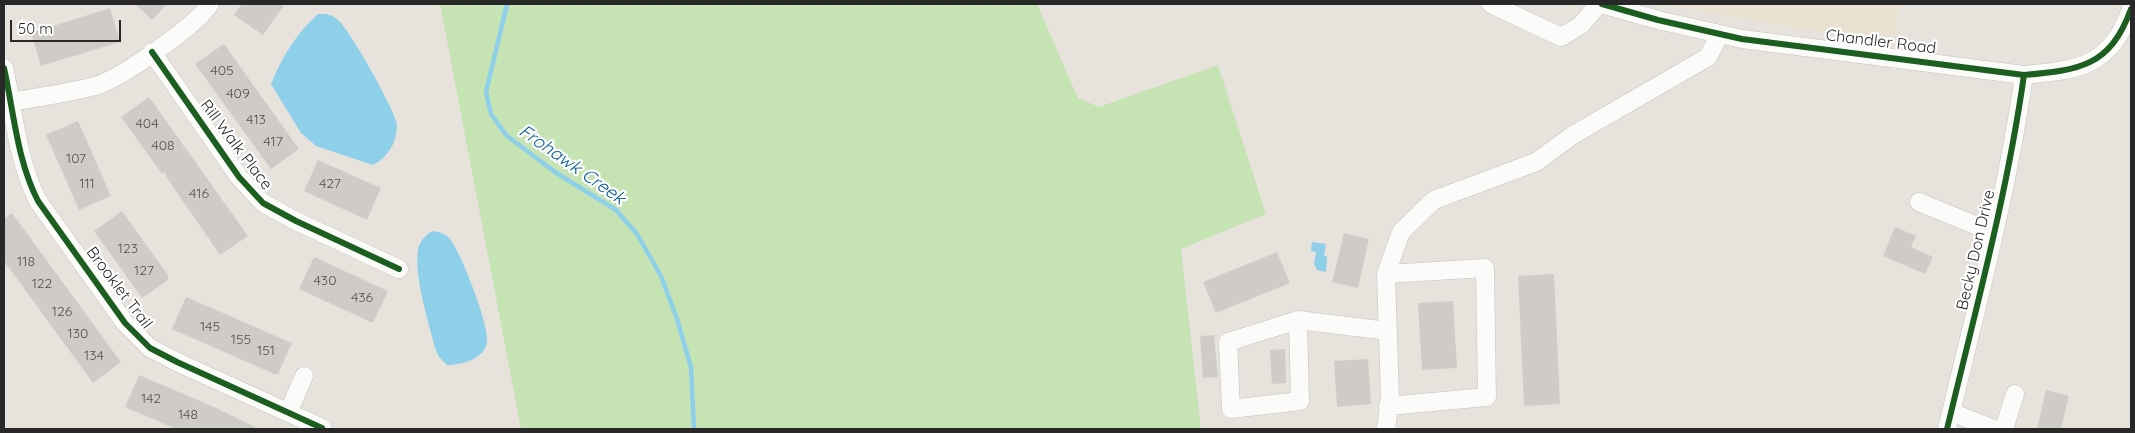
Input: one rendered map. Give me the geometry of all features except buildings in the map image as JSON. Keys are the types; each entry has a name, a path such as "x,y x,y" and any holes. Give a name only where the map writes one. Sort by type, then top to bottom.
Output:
{"street":[{"path":"11,102 97,86 124,72 189,28 210,4"},
{"path":"1490,4 1561,37 1580,25 1600,4"},
{"name":"Chandler Road","path":"1600,4 1720,34 2024,75 2070,70 2096,59 2116,40 2131,9"},
{"path":"1386,429 1388,406 1388,331 1386,274 1401,232 1434,200 1536,162 1573,136 1708,57 1720,34"},
{"name":"Rill Walk Place","path":"152,52 239,177 263,203 296,221 399,268"},
{"name":"Brooklet Trail","path":"4,68 22,158 29,183 38,201 125,323 150,348 322,428"},
{"name":"Becky Don Drive","path":"1947,429 1994,234 2016,130 2024,75"},
{"path":"1919,202 1994,234"},
{"path":"1386,274 1485,268 1487,387 1487,397 1388,406"},
{"path":"1298,320 1300,401 1231,409 1228,342 1298,320 1388,331"},
{"path":"288,413 304,376"},
{"path":"2004,429 2015,394"},
{"path":"1951,412 1994,429"}],"shaded area":[{"path":"1664,4 1899,4 1893,40 1808,30"}],"green space":[{"path":"440,4 1037,4 1078,98 1099,107 1218,65 1266,214 1181,249 1201,429 521,429"}],"water":[{"path":"318,14 332,16 345,28 372,72 395,117 397,132 391,149 373,165 316,146 301,133 271,84 290,46"},
{"path":"432,231 445,235 454,245 473,288 487,334 487,342 482,353 472,360 459,364 447,365 439,357 422,298 417,260 418,249 420,243"},
{"path":"1312,242 1326,244 1324,256 1327,256 1326,272 1317,270 1314,264 1316,252 1311,251"}],"waterway":[{"name":"Frohawk Creek","path":"507,4 486,92 491,114 506,135 555,172 616,210 637,234 661,276 677,319 691,367 694,429"}],"cycle path":[{"path":"1602,4 1658,20 1742,39 2024,75 2061,71 2090,62 2113,43 2123,28 2131,9"},
{"path":"152,52 239,177 263,203 296,221 399,269"},
{"path":"4,68 25,169 38,201 125,323 150,348 322,428"},
{"path":"1947,429 2000,209 2024,75"}]}
